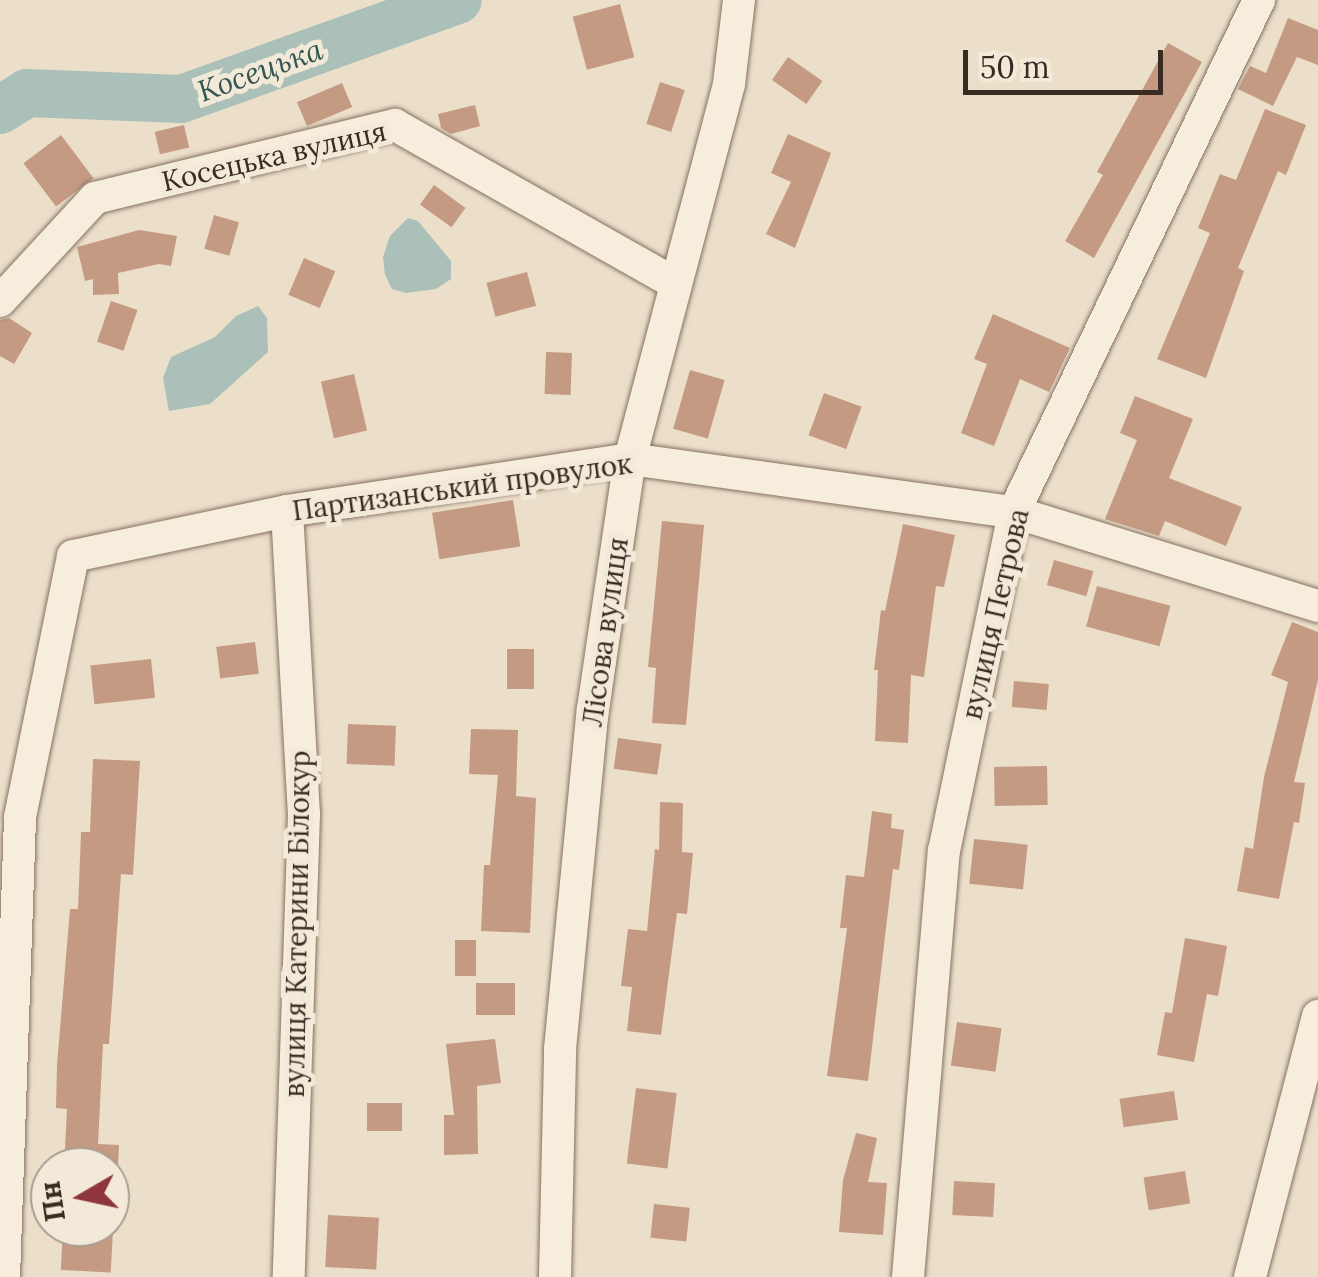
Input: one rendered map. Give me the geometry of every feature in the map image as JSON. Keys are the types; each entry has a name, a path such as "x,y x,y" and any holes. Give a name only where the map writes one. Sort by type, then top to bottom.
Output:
{"street":[{"name":"Лісова вулиця","path":"555,1277 560,1049 593,709 630,459 729,84 739,0"},
{"name":"вулиця Петрова","path":"908,1277 944,852 1014,512 1258,0"},
{"name":"Косецька вулиця","path":"0,301 95,198 395,125 674,283"},
{"name":"Партизанський провулок","path":"10,816 73,556 287,511 630,459 1014,512 1318,606"},
{"name":"вулиця Катерини Білокур","path":"287,511 304,814 289,1277"},
{"path":"4,1277 10,816"},
{"path":"1250,1277 1318,1016"}],"water":[{"path":"408,218 418,221 451,261 451,279 436,289 406,293 392,289 385,275 383,257 390,236"},
{"path":"258,306 267,318 268,352 210,404 169,411 163,378 171,357 215,337 236,316"}],"building":[{"path":"620,4 634,57 587,70 573,17"},
{"path":"1288,18 1318,30 1318,65 1297,57 1273,106 1238,89 1250,66 1266,73"},
{"path":"1168,43 1202,62 1094,258 1065,241 1103,175 1097,172"},
{"path":"788,57 822,81 806,104 772,80"},
{"path":"660,82 685,90 671,132 646,124"},
{"path":"342,83 352,107 307,126 297,102"},
{"path":"475,105 480,126 451,134 441,128 438,114"},
{"path":"1265,109 1306,125 1286,175 1278,171 1238,268 1244,271 1206,378 1157,359 1210,233 1198,228 1220,174 1236,180"},
{"path":"184,125 189,147 160,154 155,132"},
{"path":"788,134 831,153 795,248 766,234 791,182 771,173"},
{"path":"61,135 93,178 56,206 23,163"},
{"path":"434,185 466,208 451,227 420,204"},
{"path":"214,215 239,222 229,256 204,249"},
{"path":"139,230 177,236 171,266 159,264 118,273 119,294 93,295 93,279 85,281 77,247"},
{"path":"304,258 335,271 320,308 288,295"},
{"path":"527,272 536,306 495,317 486,283"},
{"path":"111,301 137,310 123,351 97,342"},
{"path":"993,314 1070,348 1049,392 1020,379 994,446 961,433 987,364 974,359"},
{"path":"9,318 32,333 14,364 0,356 0,320"},
{"path":"546,352 572,353 571,395 545,394"},
{"path":"690,370 725,380 708,439 673,429"},
{"path":"354,374 367,431 334,438 321,382"},
{"path":"824,393 862,407 846,449 809,435"},
{"path":"1135,396 1193,419 1169,478 1242,507 1226,546 1165,521 1159,536 1105,519 1137,440 1120,433"},
{"path":"513,500 520,546 439,559 432,513"},
{"path":"662,521 704,525 686,725 652,723 656,668 648,667"},
{"path":"903,524 955,535 944,587 936,586 924,677 911,675 908,743 875,741 878,670 874,670 881,610 885,611"},
{"path":"1054,560 1093,571 1086,596 1047,585"},
{"path":"1097,586 1170,606 1160,646 1086,627"},
{"path":"1292,622 1318,632 1318,680 1294,782 1305,783 1299,823 1294,822 1279,899 1237,891 1245,847 1253,849 1264,777 1288,682 1271,675"},
{"path":"255,642 259,674 220,679 216,647"},
{"path":"507,649 534,649 534,689 507,689"},
{"path":"151,659 155,698 94,704 90,665"},
{"path":"1014,681 1049,684 1047,710 1012,707"},
{"path":"348,724 396,726 395,766 347,764"},
{"path":"471,729 518,730 516,796 536,798 530,933 481,931 484,865 490,865 498,775 469,774"},
{"path":"618,738 662,744 657,775 614,769"},
{"path":"93,759 140,761 133,875 121,874 109,1044 103,1044 98,1144 119,1147 65,1147 67,1109 56,1108 70,909 78,909 81,832 90,832"},
{"path":"1047,766 1048,805 995,806 994,767"},
{"path":"660,802 683,803 682,852 693,853 687,914 677,913 661,1035 627,1031 632,987 621,986 628,929 647,931 655,849 659,850"},
{"path":"872,811 892,814 891,828 904,830 899,870 893,869 868,1081 827,1076 847,928 840,928 846,875 864,877"},
{"path":"974,839 1028,845 1023,889 969,884"},
{"path":"1185,938 1227,946 1218,996 1207,994 1194,1062 1157,1055 1165,1012 1172,1013"},
{"path":"455,940 476,940 476,976 455,976"},
{"path":"476,983 515,983 515,1015 476,1015"},
{"path":"957,1022 1002,1028 995,1072 951,1066"},
{"path":"495,1039 501,1083 477,1086 478,1154 444,1155 444,1115 454,1115 446,1044"},
{"path":"636,1088 677,1093 667,1168 627,1163"},
{"path":"1174,1091 1178,1120 1124,1127 1120,1099"},
{"path":"367,1103 402,1103 402,1131 367,1131"},
{"path":"856,1133 877,1138 868,1182 887,1183 883,1235 839,1232 843,1180"},
{"path":"1185,1171 1190,1204 1149,1210 1144,1178"},
{"path":"954,1181 995,1183 993,1217 952,1215"},
{"path":"654,1204 690,1208 686,1242 650,1238"},
{"path":"328,1215 379,1218 376,1270 325,1267"},
{"path":"62,1247 112,1247 111,1273 61,1270"}],"waterway":[{"name":"Косецька","path":"0,110 27,93 181,99 458,0"}]}
